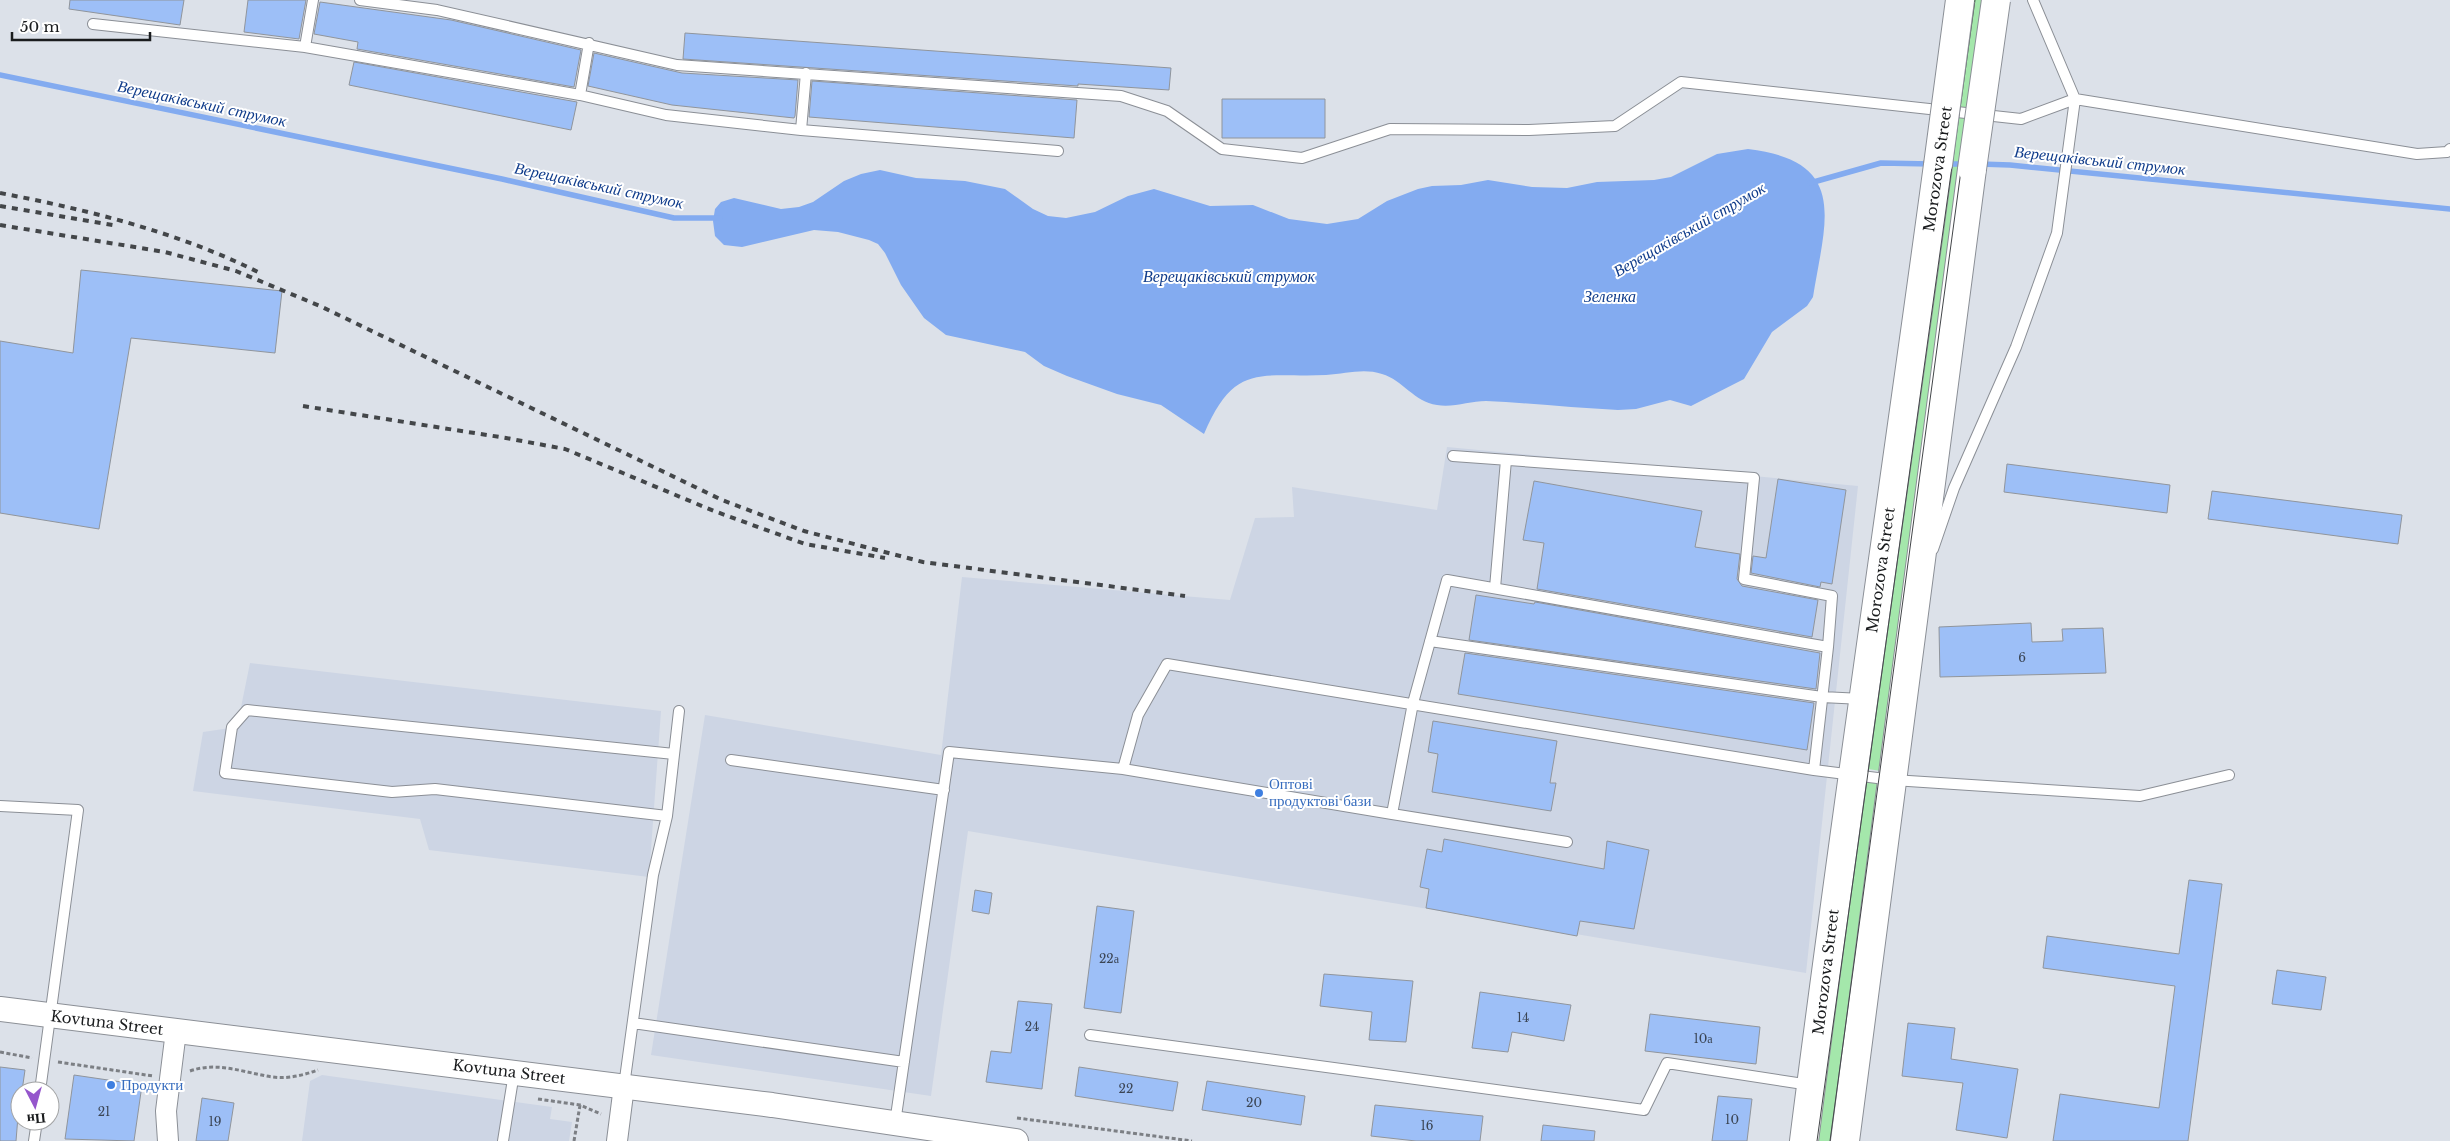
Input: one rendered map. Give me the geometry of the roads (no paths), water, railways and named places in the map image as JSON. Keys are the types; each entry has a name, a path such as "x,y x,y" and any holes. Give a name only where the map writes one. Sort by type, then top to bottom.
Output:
{"main road":[{"name":"Morozova Street","path":"1804,1141 1851,774 1960,0"},
{"path":"1845,1141 1921,575 1972,169 1996,0"}],"street":[{"name":"Kovtuna Street","path":"0,1009 176,1032 513,1084 624,1086 895,1123 918,1134 1016,1141"},
{"path":"168,1141 166,1111 176,1032"},
{"path":"618,1133 624,1086"}],"lane":[{"path":"305,47 313,0"},
{"path":"360,0 437,10 589,43 677,65 1121,96 1167,112 1222,150 1302,158 1390,129 1529,130 1614,126 1681,82 2021,120 2075,99 2418,154 2447,152 2450,149"},
{"path":"1921,575 1936,543 1954,488 2016,347 2057,233 2075,99 2033,0"},
{"path":"93,24 305,47 580,95 666,115 801,130 1058,151"},
{"path":"580,95 589,43"},
{"path":"801,130 806,73"},
{"path":"1454,456 1754,478 1744,579 1832,596 1814,770"},
{"path":"1495,588 1506,460"},
{"path":"1392,814 1413,703 1447,580 1828,647"},
{"path":"1430,641 1822,697 1862,699"},
{"path":"1123,769 1138,715 1167,664 1814,770 1894,780 2140,796 2229,775"},
{"path":"666,816 435,789 392,792 226,773 232,727 247,710 674,754"},
{"path":"624,1086 653,875 666,816 679,712"},
{"path":"895,1123 949,752 1123,769 1566,842"},
{"path":"731,760 944,790"},
{"path":"0,806 78,810 41,1081"},
{"path":"633,1023 904,1062"},
{"path":"1090,1035 1644,1110 1666,1063 1811,1085"},
{"path":"503,1141 513,1084"}],"water":[{"name":"Зеленка","path":"1748,149 1781,156 1803,167 1817,181 1823,199 1825,220 1813,297 1807,306 1772,332 1744,379 1691,406 1670,400 1636,409 1618,410 1486,401 1443,406 1422,400 1396,381 1375,372 1361,371 1326,375 1267,376 1252,378 1239,384 1227,394 1215,411 1204,434 1161,405 1117,394 1067,376 1044,366 1025,352 946,335 924,318 901,285 885,253 878,244 869,240 838,232 814,230 742,247 724,245 715,236 713,221 715,209 721,202 734,198 781,209 799,207 813,202 844,181 861,174 880,170 916,178 965,181 1005,189 1033,209 1048,216 1066,218 1095,212 1128,196 1154,189 1210,206 1253,205 1289,219 1327,224 1358,219 1387,201 1418,189 1432,186 1461,185 1488,180 1532,187 1567,188 1597,182 1654,180 1671,177 1717,154"}],"waterway":[{"name":"Верещаківський струмок","path":"0,75 502,179 674,218 720,218"},
{"name":"Верещаківський струмок","path":"1810,183 1881,163 1931,164"},
{"name":"Верещаківський струмок","path":"1945,164 1966,164"},
{"name":"Верещаківський струмок","path":"1980,164 2010,165 2450,209"}],"tram line":[{"path":"1817,1141 1975,0"},
{"path":"1830,1141 1984,0"}],"railway":[{"path":"0,193 134,224 199,246 262,274"},
{"path":"0,206 113,225"},
{"path":"0,225 165,252 236,271 320,306 722,500 804,531 923,562 1185,596"},
{"path":"303,406 565,449 714,511 805,544 885,558"}],"place":[{"name":"Оптові продуктові бази","path":"1259,793"},
{"name":"Продукти","path":"111,1085"}]}
